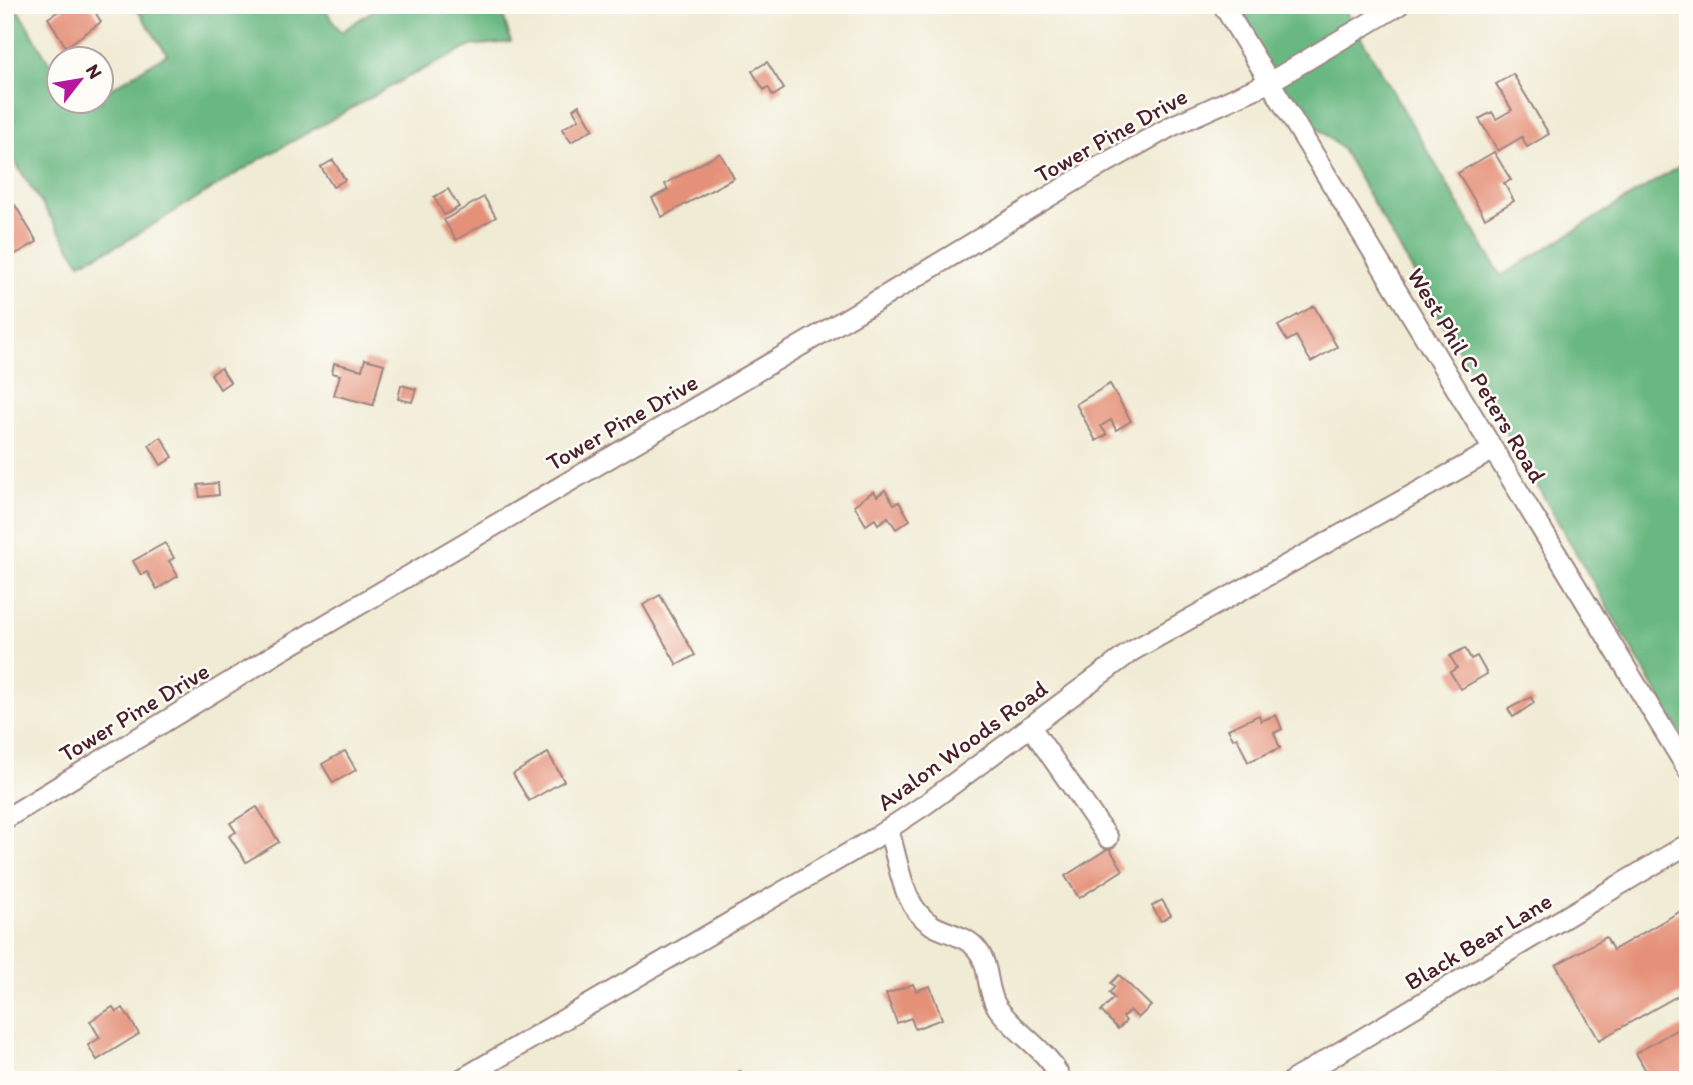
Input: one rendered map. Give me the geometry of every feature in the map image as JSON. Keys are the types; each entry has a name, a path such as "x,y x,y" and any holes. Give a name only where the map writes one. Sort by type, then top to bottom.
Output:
{"street":[{"name":"West Phil C Peters Road","path":"1223,5 1688,770"},
{"name":"Tower Pine Drive","path":"5,819 279,652 880,299 1093,170 1172,127 1270,82 1399,5"},
{"name":"Avalon Woods Road","path":"460,1080 888,829 926,804 1132,651 1493,450"},
{"path":"1030,726 1108,838"},
{"path":"888,829 900,876 914,908 932,925 977,948 985,962 988,987 997,1006 1052,1063 1061,1080"},
{"name":"Black Bear Lane","path":"1293,1080 1688,844"}],"green space":[{"path":"5,5 15,5 46,57 46,116 116,116 116,85 167,54 134,5 322,5 341,32 381,5 500,5 511,42 471,46 406,78 259,160 121,244 80,263 5,147"},
{"path":"1239,5 1342,5 1501,276 1688,161 1688,746 1342,149 1275,86 1260,59 1248,22"}],"building":[{"path":"68,5 91,5 101,22 65,46 48,18"},
{"path":"767,62 784,89 773,96 768,87 764,90 752,71"},
{"path":"1513,74 1549,134 1527,147 1522,137 1498,151 1479,119 1492,112 1496,119 1512,110 1496,84"},
{"path":"579,105 593,129 571,142 562,129 579,119 573,109"},
{"path":"1494,152 1511,180 1504,183 1514,201 1485,218 1458,173"},
{"path":"720,153 734,178 662,217 652,198 668,190 665,184"},
{"path":"333,160 345,180 333,187 321,167"},
{"path":"448,189 459,207 444,215 434,197"},
{"path":"484,197 496,217 456,240 444,220"},
{"path":"15,205 37,242 14,255 5,240 5,211"},
{"path":"1314,306 1337,347 1311,362 1296,336 1287,341 1278,326"},
{"path":"365,359 384,364 373,405 334,395 340,375 332,373 334,363 362,370"},
{"path":"221,368 230,382 220,389 211,374"},
{"path":"1110,384 1131,421 1116,430 1111,420 1101,426 1107,435 1096,441 1076,404"},
{"path":"401,385 416,389 412,402 398,399"},
{"path":"161,437 173,457 161,465 149,445"},
{"path":"218,483 219,495 200,497 198,485"},
{"path":"885,490 894,504 899,502 910,520 896,529 888,517 878,524 875,519 866,525 854,505 874,491 877,496"},
{"path":"165,543 174,558 169,561 178,576 157,589 147,572 141,575 133,561"},
{"path":"660,595 695,655 677,665 643,605"},
{"path":"1465,648 1471,659 1477,656 1487,674 1461,689 1450,672 1457,668 1450,656"},
{"path":"1531,697 1534,703 1513,717 1508,709"},
{"path":"1259,715 1261,721 1276,715 1282,729 1274,733 1280,748 1248,762 1237,737 1233,739 1228,729"},
{"path":"345,751 356,770 333,783 322,764"},
{"path":"548,753 564,781 529,801 513,774"},
{"path":"257,807 279,842 246,862 229,836 236,832 230,823"},
{"path":"1109,848 1123,870 1079,898 1065,876"},
{"path":"1162,900 1171,915 1161,921 1152,906"},
{"path":"1688,907 1688,990 1599,1040 1556,965 1606,937 1613,950"},
{"path":"1119,975 1151,1006 1138,1018 1130,1010 1123,1017 1126,1021 1118,1029 1101,1011 1114,998 1109,993 1115,987 1111,983"},
{"path":"913,984 916,991 930,986 942,1019 915,1029 911,1018 897,1023 886,994"},
{"path":"113,1007 116,1012 123,1008 139,1034 97,1060 88,1045 100,1038 90,1021"},
{"path":"1688,1023 1688,1080 1651,1080 1636,1053"},
{"path":"740,1071 744,1080 725,1080"}]}
